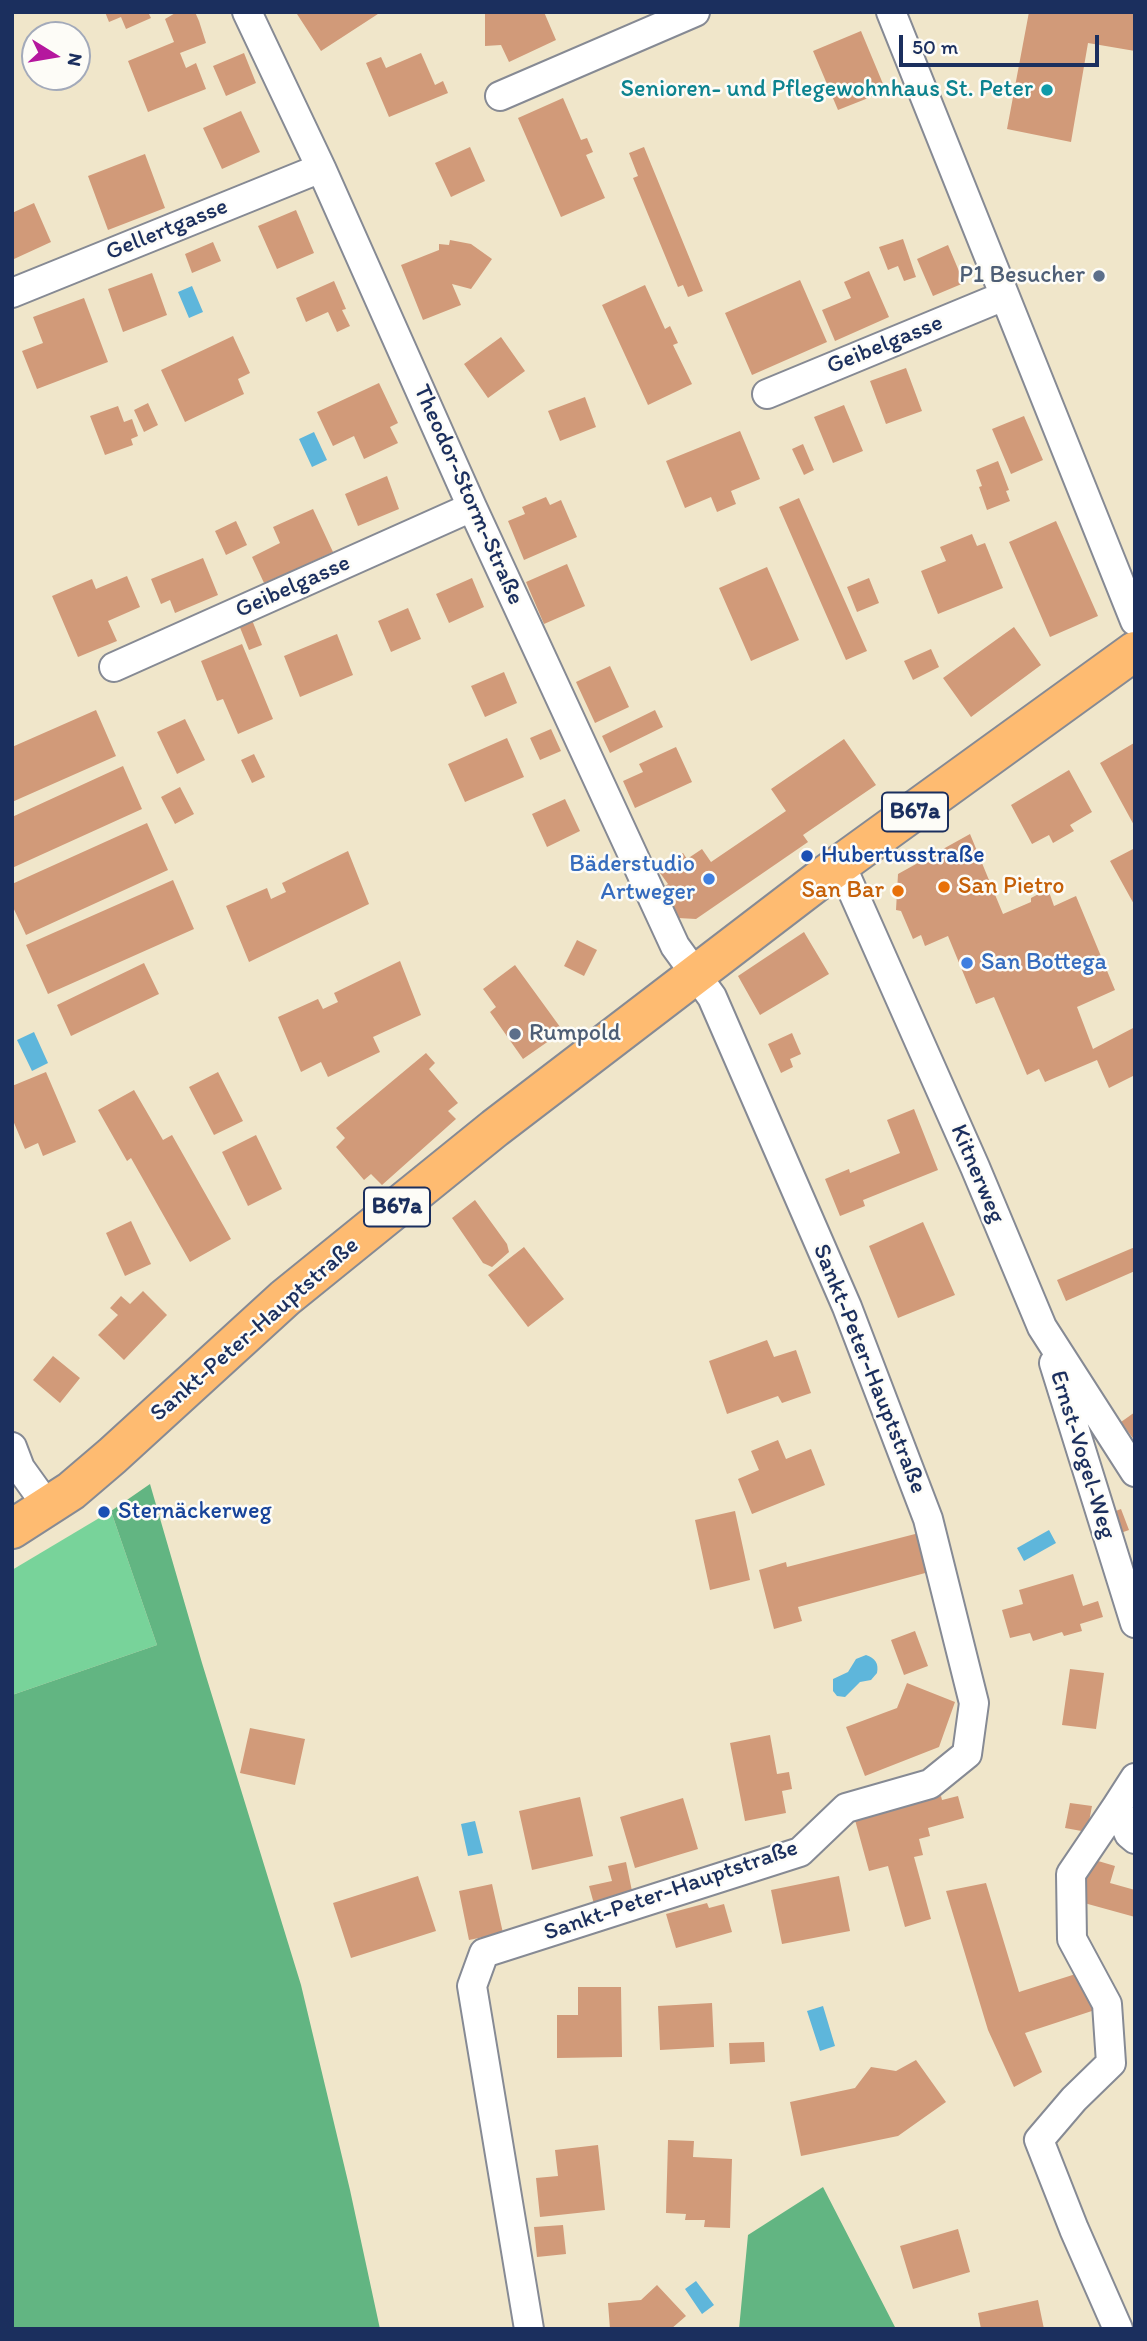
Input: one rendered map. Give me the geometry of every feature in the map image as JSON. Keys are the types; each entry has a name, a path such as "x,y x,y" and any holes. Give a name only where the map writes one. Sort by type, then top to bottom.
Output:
{"main road":[{"name":"Sankt-Peter-Hauptstraße","path":"12,1529 48,1507 112,1456 285,1298 495,1128 841,864 1135,651"}],"street":[{"name":"Theodor-Storm-Straße","path":"247,12 321,168 472,507 675,946 696,974"},
{"path":"500,96 695,12"},
{"path":"891,12 1135,621"},
{"name":"Gellertgasse","path":"12,293 321,168"},
{"name":"Geibelgasse","path":"767,394 1004,296"},
{"name":"Geibelgasse","path":"114,667 472,507"},
{"name":"Kitnerweg","path":"841,864 971,1157 1042,1327 1135,1472"},
{"name":"Sankt-Peter-Hauptstraße","path":"529,2329 472,1986 485,1953 800,1852 846,1808 930,1784 967,1754 974,1703 928,1519 919,1494 847,1307 712,997 696,974"},
{"name":"Ernst-Vogel-Weg","path":"1042,1327 1135,1623"},
{"path":"12,1447 20,1468 48,1507"},
{"path":"1118,2329 1039,2140 1073,2099 1111,2063 1107,2004 1072,1939 1071,1874 1135,1778"},
{"path":"1117,1806 1129,1833 1135,1839"}],"green space":[{"path":"150,1484 301,1985 380,2329 12,2329 12,1695 157,1645 111,1511"},
{"path":"111,1511 157,1645 12,1695 12,1570"},
{"path":"823,2187 896,2329 739,2329 748,2235"}],"water":[{"path":"192,286 203,312 189,318 178,292"},
{"path":"314,432 327,460 312,467 299,439"},
{"path":"34,1032 48,1063 32,1071 17,1040"},
{"path":"1049,1530 1056,1543 1024,1561 1017,1548"},
{"path":"866,1655 876,1661 877,1673 871,1680 860,1682 845,1697 837,1696 833,1691 833,1679 848,1672 856,1659"},
{"path":"475,1821 483,1853 468,1856 461,1824"},
{"path":"823,2006 835,2046 820,2051 807,2011"},
{"path":"696,2281 714,2305 702,2314 685,2289"}],"building":[{"path":"105,12 148,12 151,18 126,29 121,17 109,22"},
{"path":"177,12 195,12 199,21 206,43 180,53 186,68 196,63 206,89 148,112 128,61 174,42 165,19"},
{"path":"381,12 321,51 297,14"},
{"path":"485,12 544,12 556,40 509,62 501,45 485,46"},
{"name":"Senioren- und Pflegewohnhaus St. Peter","path":"1029,12 1135,12 1135,51 1088,43 1071,142 1007,129"},
{"path":"861,31 886,91 838,110 813,51"},
{"path":"244,53 256,83 226,96 213,66"},
{"path":"421,53 435,85 443,81 448,93 389,117 366,63 381,57 386,68"},
{"path":"563,98 581,140 587,138 593,152 586,155 605,198 561,217 518,118"},
{"path":"241,111 260,152 222,169 203,128"},
{"path":"470,147 485,181 451,197 435,163"},
{"path":"644,147 703,291 688,297 683,285 678,287 633,178 638,176 629,153"},
{"path":"145,154 165,208 108,230 88,176"},
{"path":"34,203 51,242 14,259 12,213"},
{"path":"296,210 314,253 277,269 258,226"},
{"path":"903,239 916,277 904,281 898,266 888,270 879,247"},
{"path":"450,240 471,244 492,259 471,289 452,284 461,305 423,320 401,265 439,250 439,244 449,245"},
{"path":"213,242 221,261 192,273 185,254"},
{"path":"948,245 964,283 933,296 917,259"},
{"path":"869,271 889,317 835,341 822,310 851,298 844,282"},
{"path":"152,273 167,315 123,332 108,289"},
{"path":"800,280 827,342 752,375 725,313"},
{"path":"334,281 346,309 342,310 350,326 337,332 328,312 306,322 296,298"},
{"path":"645,285 665,329 670,326 678,343 673,345 692,384 648,405 602,305"},
{"path":"84,298 108,362 37,389 22,351 43,343 33,317"},
{"path":"233,336 250,373 238,379 244,394 185,422 161,370"},
{"path":"501,337 525,371 488,398 464,364"},
{"path":"906,368 922,411 886,424 870,381"},
{"path":"379,383 398,423 390,427 398,443 364,459 354,436 333,446 317,412"},
{"path":"585,397 596,427 560,441 548,411"},
{"path":"148,403 158,425 144,432 134,410"},
{"path":"844,405 863,451 833,463 814,417"},
{"path":"118,406 124,422 132,419 138,436 131,439 133,445 105,455 90,416"},
{"path":"1024,416 1043,460 1011,474 992,429"},
{"path":"740,431 760,479 731,491 736,504 717,512 711,497 685,508 666,461"},
{"path":"803,444 814,470 804,475 792,449"},
{"path":"998,461 1009,490 1006,491 1010,501 987,510 976,470"},
{"path":"387,476 399,509 358,526 345,494"},
{"path":"546,497 550,505 561,500 577,537 524,560 508,521 525,514 522,507"},
{"path":"799,498 867,651 846,660 779,507"},
{"path":"313,509 333,552 294,570 297,576 283,582 280,576 264,583 252,557 280,543 273,527"},
{"path":"236,521 247,545 226,555 215,531"},
{"path":"1056,521 1098,616 1050,637 1009,542"},
{"path":"972,534 977,546 985,543 1003,588 938,614 921,571 946,561 940,547"},
{"path":"203,558 218,595 175,613 170,600 161,604 151,579"},
{"path":"567,564 585,606 544,624 526,582"},
{"path":"767,567 799,640 751,661 719,588"},
{"path":"127,576 140,607 108,621 117,641 78,657 52,596 92,579 96,589"},
{"path":"472,578 484,607 449,623 436,594"},
{"path":"869,578 879,603 857,612 847,587"},
{"path":"408,608 421,639 391,652 378,621"},
{"path":"252,620 262,645 249,650 239,625"},
{"path":"1014,627 1041,665 971,717 943,678"},
{"path":"337,634 353,675 300,697 284,656"},
{"path":"242,644 273,719 238,734 223,699 217,701 201,661"},
{"path":"931,649 939,667 913,680 904,661"},
{"path":"610,666 629,707 595,723 576,682"},
{"path":"504,672 517,703 485,717 471,686"},
{"path":"96,710 116,756 12,802 12,747"},
{"path":"655,710 663,727 610,753 602,736"},
{"path":"185,719 205,760 177,774 157,732"},
{"path":"551,729 561,751 540,760 530,738"},
{"path":"507,738 524,777 465,802 448,764"},
{"path":"844,739 876,785 803,835 808,842 696,919 678,918 661,889 668,884 658,870 683,853 687,859 702,849 711,862 786,811 771,789"},
{"path":"1134,743 1135,745 1135,827 1100,763"},
{"path":"676,747 692,782 635,808 623,781 643,772 639,764"},
{"path":"254,754 265,777 252,783 241,760"},
{"path":"123,766 142,809 12,868 12,817"},
{"path":"1069,770 1092,812 1070,825 1074,831 1053,843 1049,835 1032,844 1011,805"},
{"path":"180,787 194,814 175,824 161,797"},
{"path":"565,799 580,831 547,847 532,814"},
{"path":"147,823 168,870 26,935 12,905 12,884"},
{"path":"970,834 1003,914 1031,902 1031,898 1048,889 1054,906 1076,896 1115,990 1077,1007 1093,1049 1135,1027 1135,1075 1109,1088 1097,1060 1045,1082 1039,1069 1027,1075 994,997 976,1004 948,936 925,946 921,935 913,939 901,911 896,910 898,874"},
{"path":"1135,848 1135,906 1110,861"},
{"path":"348,851 369,904 249,962 226,906 267,888 271,899 286,892 282,883"},
{"path":"173,880 194,929 48,994 26,945"},
{"path":"804,932 829,974 760,1015 738,976"},
{"path":"577,940 597,950 584,976 564,966"},
{"path":"400,961 421,1015 373,1037 380,1052 328,1077 321,1062 301,1072 278,1017 318,999 323,1009 338,1002 334,993"},
{"path":"144,963 159,994 71,1036 57,1005"},
{"path":"515,965 563,1031 523,1059 490,1012 496,1007 483,989"},
{"path":"792,1033 801,1054 790,1059 793,1067 781,1073 768,1044"},
{"path":"426,1053 435,1063 429,1069 458,1103 448,1111 456,1119 382,1185 371,1174 364,1180 336,1147 345,1138 336,1128"},
{"path":"46,1072 76,1142 43,1156 38,1143 25,1149 12,1118 12,1086"},
{"path":"218,1072 243,1121 214,1135 189,1087"},
{"path":"134,1090 163,1140 172,1135 231,1239 190,1262 131,1158 127,1161 98,1110"},
{"path":"914,1109 938,1170 863,1200 865,1206 840,1216 825,1179 849,1169 850,1173 900,1153 887,1120"},
{"path":"256,1135 282,1189 248,1206 222,1152"},
{"path":"475,1200 507,1244 509,1252 492,1267 483,1263 452,1218"},
{"path":"131,1221 151,1264 125,1276 106,1233"},
{"path":"923,1222 955,1295 898,1318 869,1246"},
{"path":"524,1247 564,1299 528,1327 488,1275"},
{"path":"1135,1247 1135,1271 1066,1301 1057,1280"},
{"path":"143,1291 167,1315 124,1360 98,1335 118,1315 110,1308 121,1296 130,1304"},
{"path":"767,1340 774,1357 796,1350 811,1393 782,1403 778,1396 727,1414 709,1361"},
{"path":"53,1356 80,1378 60,1403 33,1380"},
{"path":"1135,1412 1135,1441 1121,1422"},
{"path":"778,1440 786,1459 811,1449 825,1485 752,1514 738,1479 759,1470 751,1451"},
{"path":"1121,1509 1129,1530 1112,1536 1105,1515"},
{"path":"735,1511 750,1580 710,1590 695,1520"},
{"path":"919,1533 929,1572 798,1607 802,1621 774,1629 759,1570 786,1562 787,1567"},
{"path":"1073,1574 1083,1606 1098,1601 1103,1617 1080,1624 1082,1631 1064,1636 1062,1632 1033,1641 1030,1633 1010,1638 1002,1610 1023,1604 1019,1590"},
{"path":"915,1631 928,1666 904,1675 891,1640"},
{"path":"1070,1669 1104,1673 1096,1729 1062,1725"},
{"path":"907,1683 955,1702 939,1747 865,1776 846,1727 897,1708"},
{"path":"250,1728 305,1739 295,1785 240,1773"},
{"path":"770,1735 777,1774 789,1772 792,1789 782,1791 786,1813 745,1821 730,1743"},
{"path":"941,1796 942,1800 958,1796 964,1818 928,1828 930,1836 919,1839 923,1855 914,1857 931,1919 905,1927 888,1866 869,1871 855,1820"},
{"path":"580,1797 593,1856 532,1870 519,1811"},
{"path":"683,1798 698,1849 635,1868 620,1817"},
{"path":"1070,1803 1092,1806 1087,1832 1065,1828"},
{"path":"1088,1858 1115,1866 1110,1883 1135,1890 1135,1917 1077,1901"},
{"path":"626,1862 632,1891 615,1895 616,1899 594,1904 589,1886 612,1881 608,1866"},
{"path":"418,1876 436,1931 351,1958 333,1903"},
{"path":"839,1876 850,1931 782,1944 771,1890"},
{"path":"986,1883 1019,1992 1082,1972 1101,2008 1025,2033 1042,2072 1014,2087 988,2030 946,1891"},
{"path":"492,1884 503,1933 469,1940 459,1891"},
{"path":"707,1903 709,1908 724,1904 732,1932 676,1948 666,1914"},
{"path":"578,1987 621,1987 622,2057 557,2058 557,2015 578,2015"},
{"path":"712,2003 714,2047 660,2050 658,2006"},
{"path":"764,2042 765,2062 730,2064 729,2043"},
{"path":"916,2060 946,2102 898,2136 801,2156 790,2102 855,2088 871,2067 896,2071"},
{"path":"668,2140 694,2141 693,2157 732,2159 730,2228 704,2227 705,2220 685,2220 686,2214 666,2213"},
{"path":"598,2145 605,2210 540,2217 536,2178 558,2176 555,2150"},
{"path":"563,2225 566,2254 537,2257 534,2227"},
{"path":"958,2229 970,2272 913,2289 900,2246"},
{"path":"657,2285 686,2316 671,2329 610,2329 608,2303 641,2300"},
{"path":"1038,2300 1044,2329 981,2329 978,2313"}],"place":[{"name":"Senioren- und Pflegewohnhaus St. Peter","path":"1047,90"},
{"name":"P1 Besucher","path":"1099,276"},
{"name":"Hubertusstraße","path":"807,856"},
{"name":"Bäderstudio Artweger","path":"709,879"},
{"name":"San Pietro","path":"944,887"},
{"name":"San Bar","path":"898,891"},
{"name":"San Bottega","path":"967,963"},
{"name":"Rumpold","path":"515,1034"},
{"name":"Sternäckerweg","path":"104,1512"}]}
